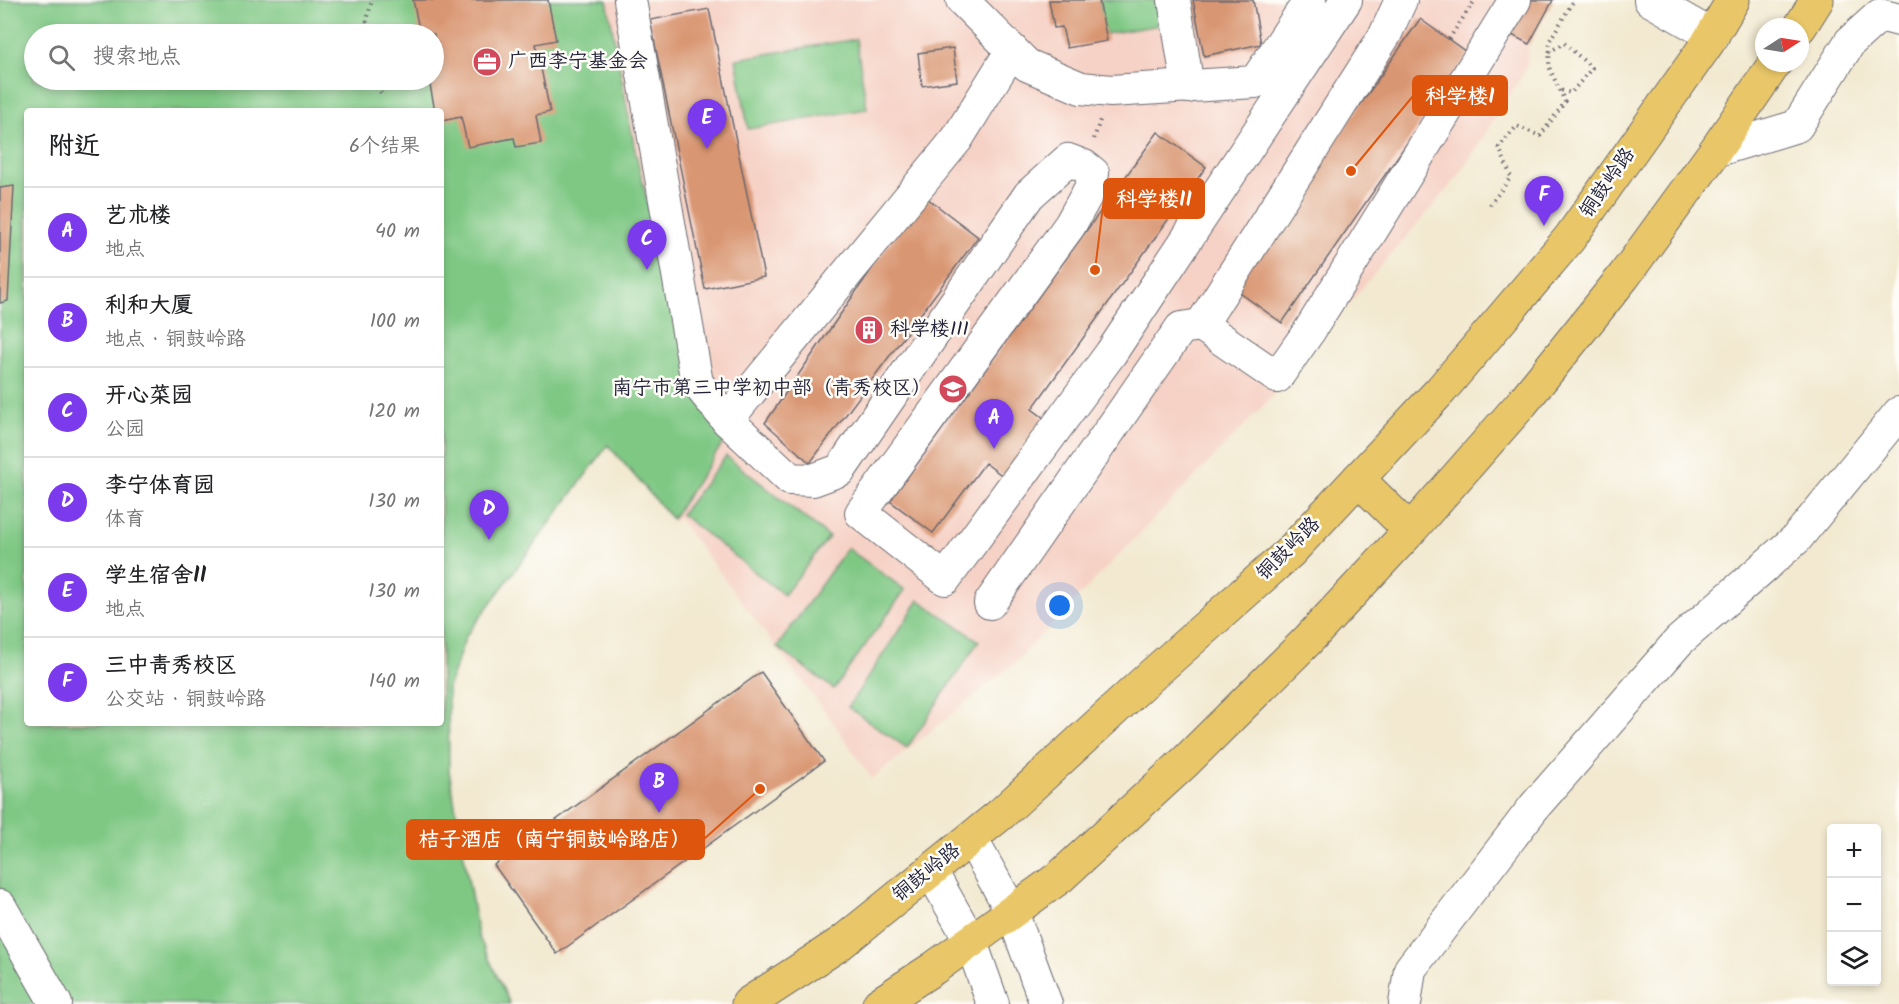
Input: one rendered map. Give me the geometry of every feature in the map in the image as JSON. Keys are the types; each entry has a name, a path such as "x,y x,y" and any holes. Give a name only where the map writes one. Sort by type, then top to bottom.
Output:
{"main road":[{"name":"铜鼓岭路","path":"748,1004 841,943 1001,814 1289,553 1441,390 1569,239 1713,36 1733,0"},
{"path":"1806,18 1817,0"},
{"path":"879,1004 1060,877 1185,762 1307,641 1410,530 1522,403 1610,294 1715,151 1769,72"},
{"path":"1358,479 1410,530"}],"street":[{"path":"630,0 697,383 727,420 790,479 813,480 840,470 1029,195 1068,160 1084,166 1092,173 1091,187 1070,225 861,513 945,579 1111,353 1346,0"},
{"path":"962,0 1028,65 1081,88 1111,91 1255,82 1311,0"},
{"path":"1174,0 1188,87"},
{"path":"1201,325 1385,35 1401,0"},
{"path":"990,603 1181,328 1201,325 1277,377 1310,330 1515,0"},
{"path":"1650,0 1713,36"},
{"path":"1715,151 1797,126 1850,42 1880,15 1899,20"},
{"path":"727,420 957,139 1012,50"},
{"path":"1405,1004 1410,969 1534,807 1679,640 1796,539 1899,413"},
{"path":"971,838 1012,912 1046,1004"},
{"path":"931,871 970,942 993,1004"},
{"path":"0,906 56,1004"}],"path":[{"path":"366,24 372,0"},
{"path":"1449,39 1475,0"},
{"path":"1491,205 1511,177 1499,147 1517,126 1540,136 1565,102 1549,67 1550,40 1574,0"},
{"path":"1549,52 1564,43 1592,68 1571,93 1560,90"},
{"path":"380,90 381,94"},
{"path":"1084,166 1111,91"}],"shaded area":[{"name":"南宁市第三中学初中部（青秀校区）","path":"582,0 1553,0 1529,44 1526,69 1457,178 1270,399 1015,662 872,779 830,718 678,518 674,522 608,444"}],"green space":[{"path":"0,0 607,0 635,150 660,256 727,437 672,519 608,445 466,636 448,687 449,771 478,935 510,1004 0,1004"},
{"path":"1099,0 1156,0 1161,25 1105,34"},
{"path":"856,39 867,109 748,129 736,59"},
{"path":"726,456 829,537 784,595 681,514"},
{"path":"847,548 905,590 834,689 777,647"},
{"path":"919,600 979,641 907,748 848,707"}],"building":[{"name":"广西李宁基金会","path":"413,0 548,0 556,40 536,44 550,112 536,115 541,143 516,147 514,138 468,147 461,117 444,120 444,108 434,108 431,90 444,90 444,24 418,24"},
{"path":"1049,0 1099,0 1107,41 1067,48 1062,27 1054,28"},
{"path":"1193,0 1253,0 1261,44 1204,56"},
{"path":"1528,0 1553,0 1529,44 1510,34"},
{"path":"709,9 764,277 705,289 650,20"},
{"path":"1420,19 1469,54 1282,323 1233,288"},
{"path":"953,48 957,81 922,86 918,53"},
{"path":"1158,132 1206,167 1032,409 1068,436 1026,493 985,463 933,533 890,501"},
{"path":"14,186 8,301 0,303 0,188"},
{"name":"科学楼III","path":"923,195 978,237 810,463 765,423"},
{"path":"761,672 824,761 557,954 494,865"}],"place":[{"name":"广西李宁基金会","path":"487,62"},
{"name":"学生宿舍II","path":"707,149"},
{"name":"科学楼I","path":"1351,171"},
{"name":"三中青秀校区","path":"1544,226"},
{"name":"开心菜园","path":"647,270"},
{"name":"科学楼II","path":"1095,270"},
{"name":"科学楼III","path":"869,330"},
{"name":"南宁市第三中学初中部（青秀校区）","path":"953,389"},
{"name":"艺术楼","path":"994,449"},
{"name":"李宁体育园","path":"489,540"},
{"name":"桔子酒店（南宁铜鼓岭路店）","path":"760,789"},
{"name":"利和大厦","path":"659,813"}]}
